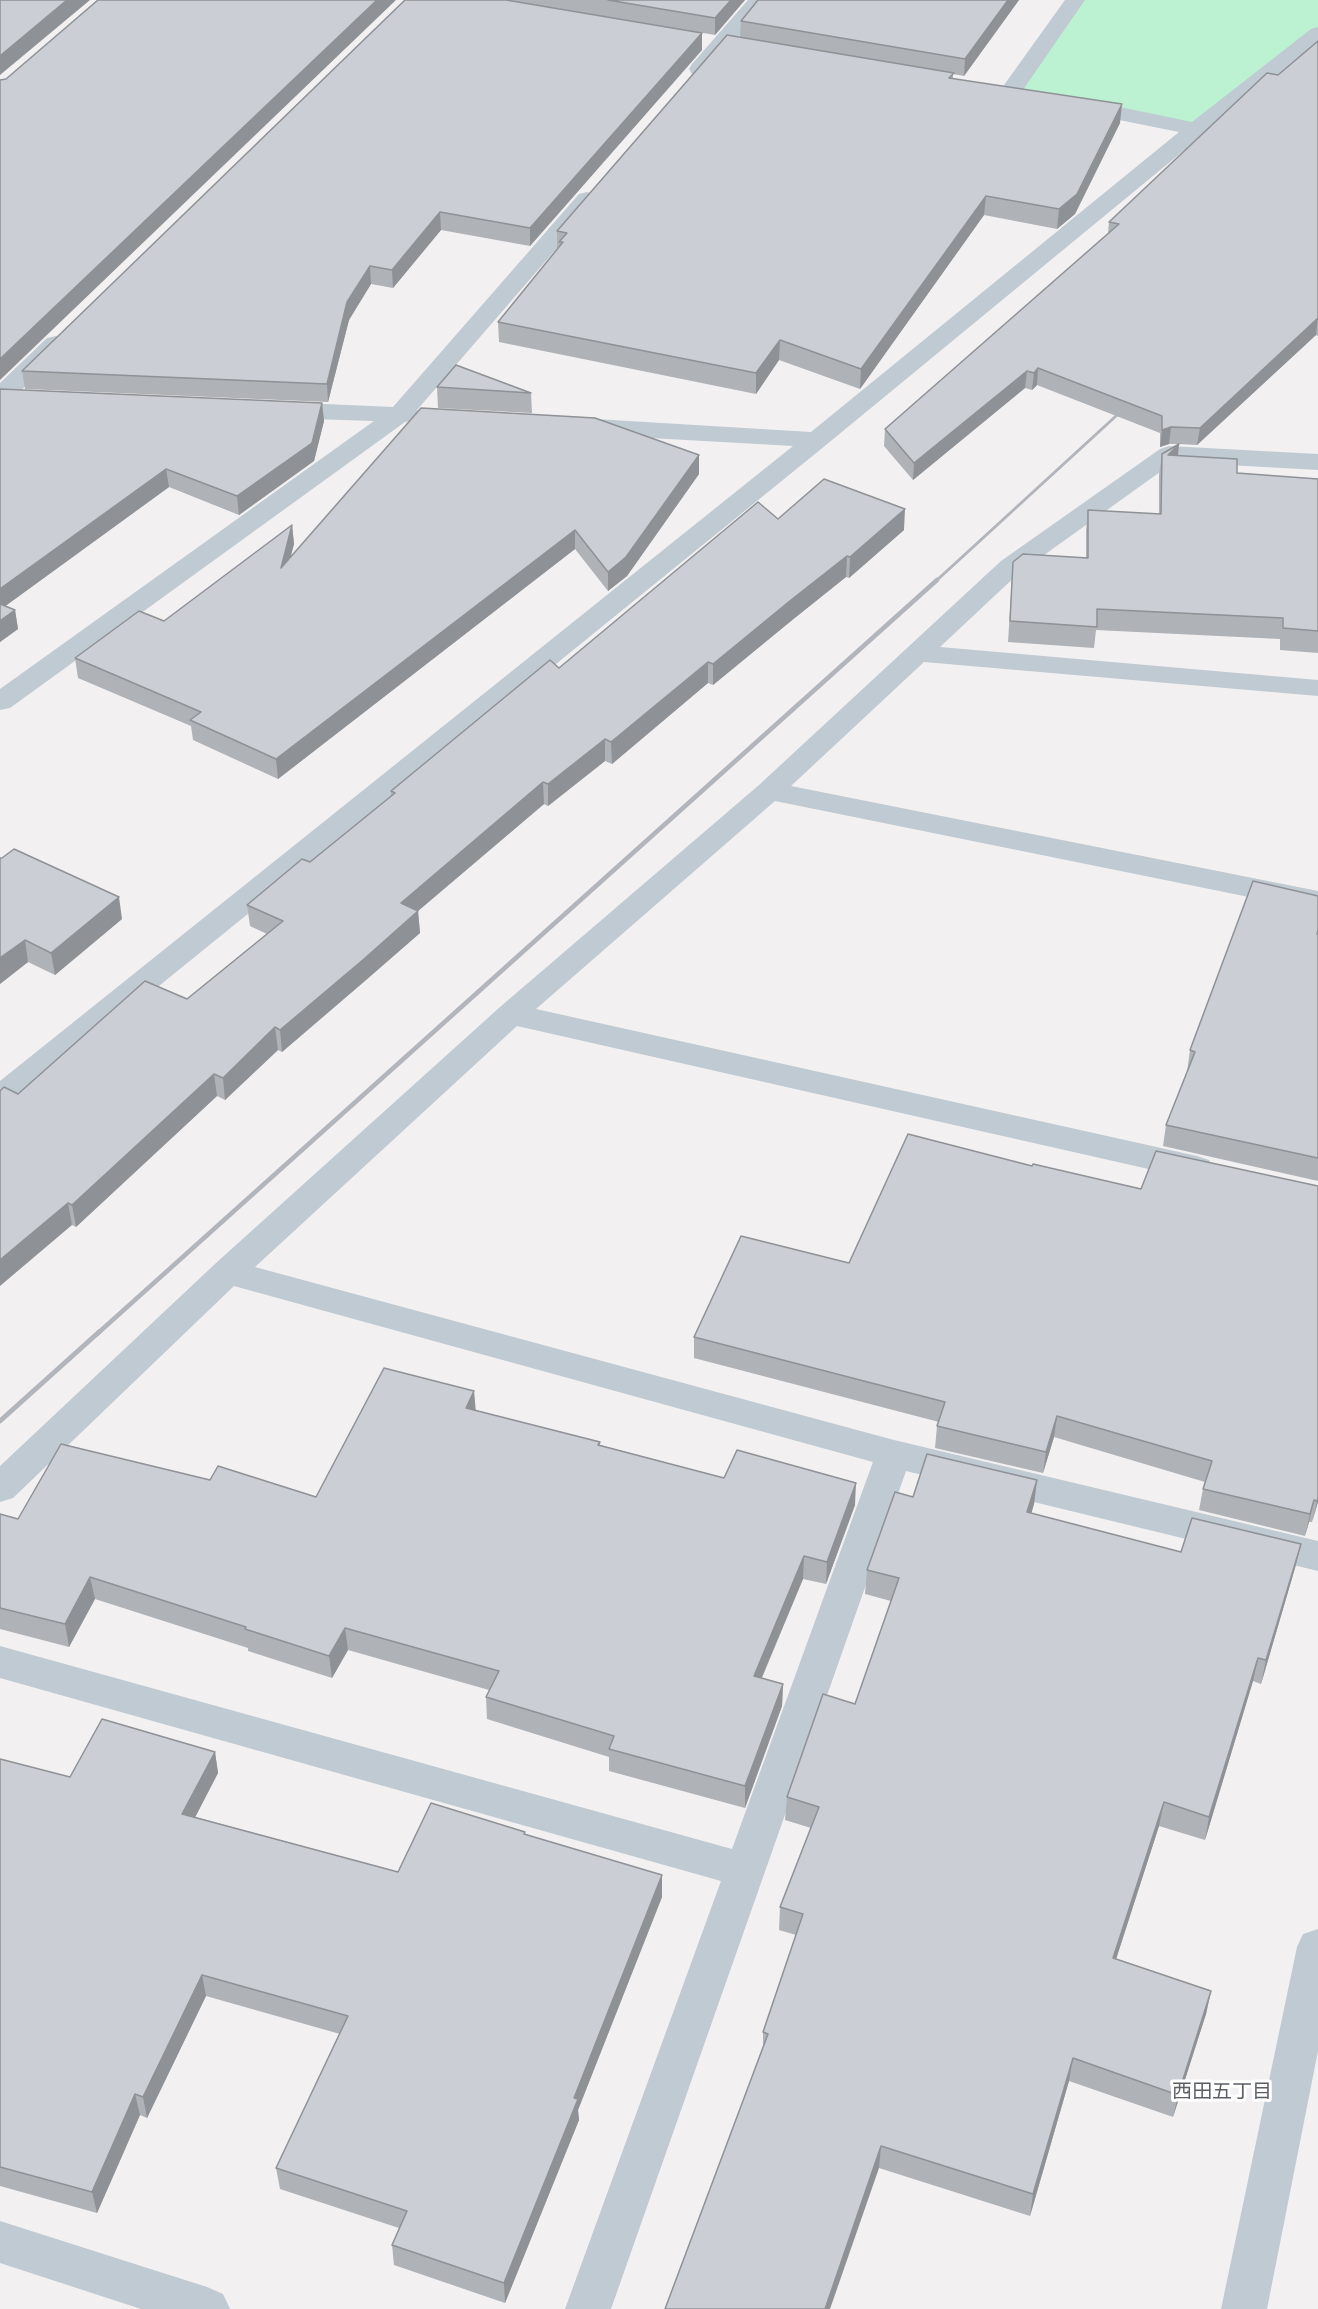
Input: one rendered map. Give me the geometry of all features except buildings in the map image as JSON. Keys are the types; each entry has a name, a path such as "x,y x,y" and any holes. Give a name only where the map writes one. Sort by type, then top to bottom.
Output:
{"street":[{"path":"682,90 759,0"},
{"path":"1010,92 1075,0"},
{"path":"7,1083 817,440 1196,129 1318,33"},
{"path":"987,88 1033,97"},
{"path":"1056,101 1196,129"},
{"path":"0,702 399,415 603,180"},
{"path":"0,398 69,331"},
{"path":"0,398 35,400"},
{"path":"258,409 435,417"},
{"path":"554,424 817,440"},
{"path":"0,1488 228,1272 511,1014 769,791 1010,567 1169,454 1318,462"},
{"path":"917,653 1318,688"},
{"path":"769,791 1318,901"},
{"path":"511,1014 1224,1174"},
{"path":"228,1272 894,1454 1318,1556"},
{"path":"588,2309 894,1454"},
{"path":"0,1662 744,1870"},
{"path":"1244,2309 1318,1947"},
{"path":"0,2242 207,2309"}],"green space":[{"path":"1075,0 1318,0 1318,33 1196,129 1010,92"}],"railway":[{"path":"936,581 1128,405"},
{"path":"97,1334 937,580"},
{"path":"0,1421 99,1332"}],"district":[{"name":"西田五丁目","path":"1222,2092"}]}
